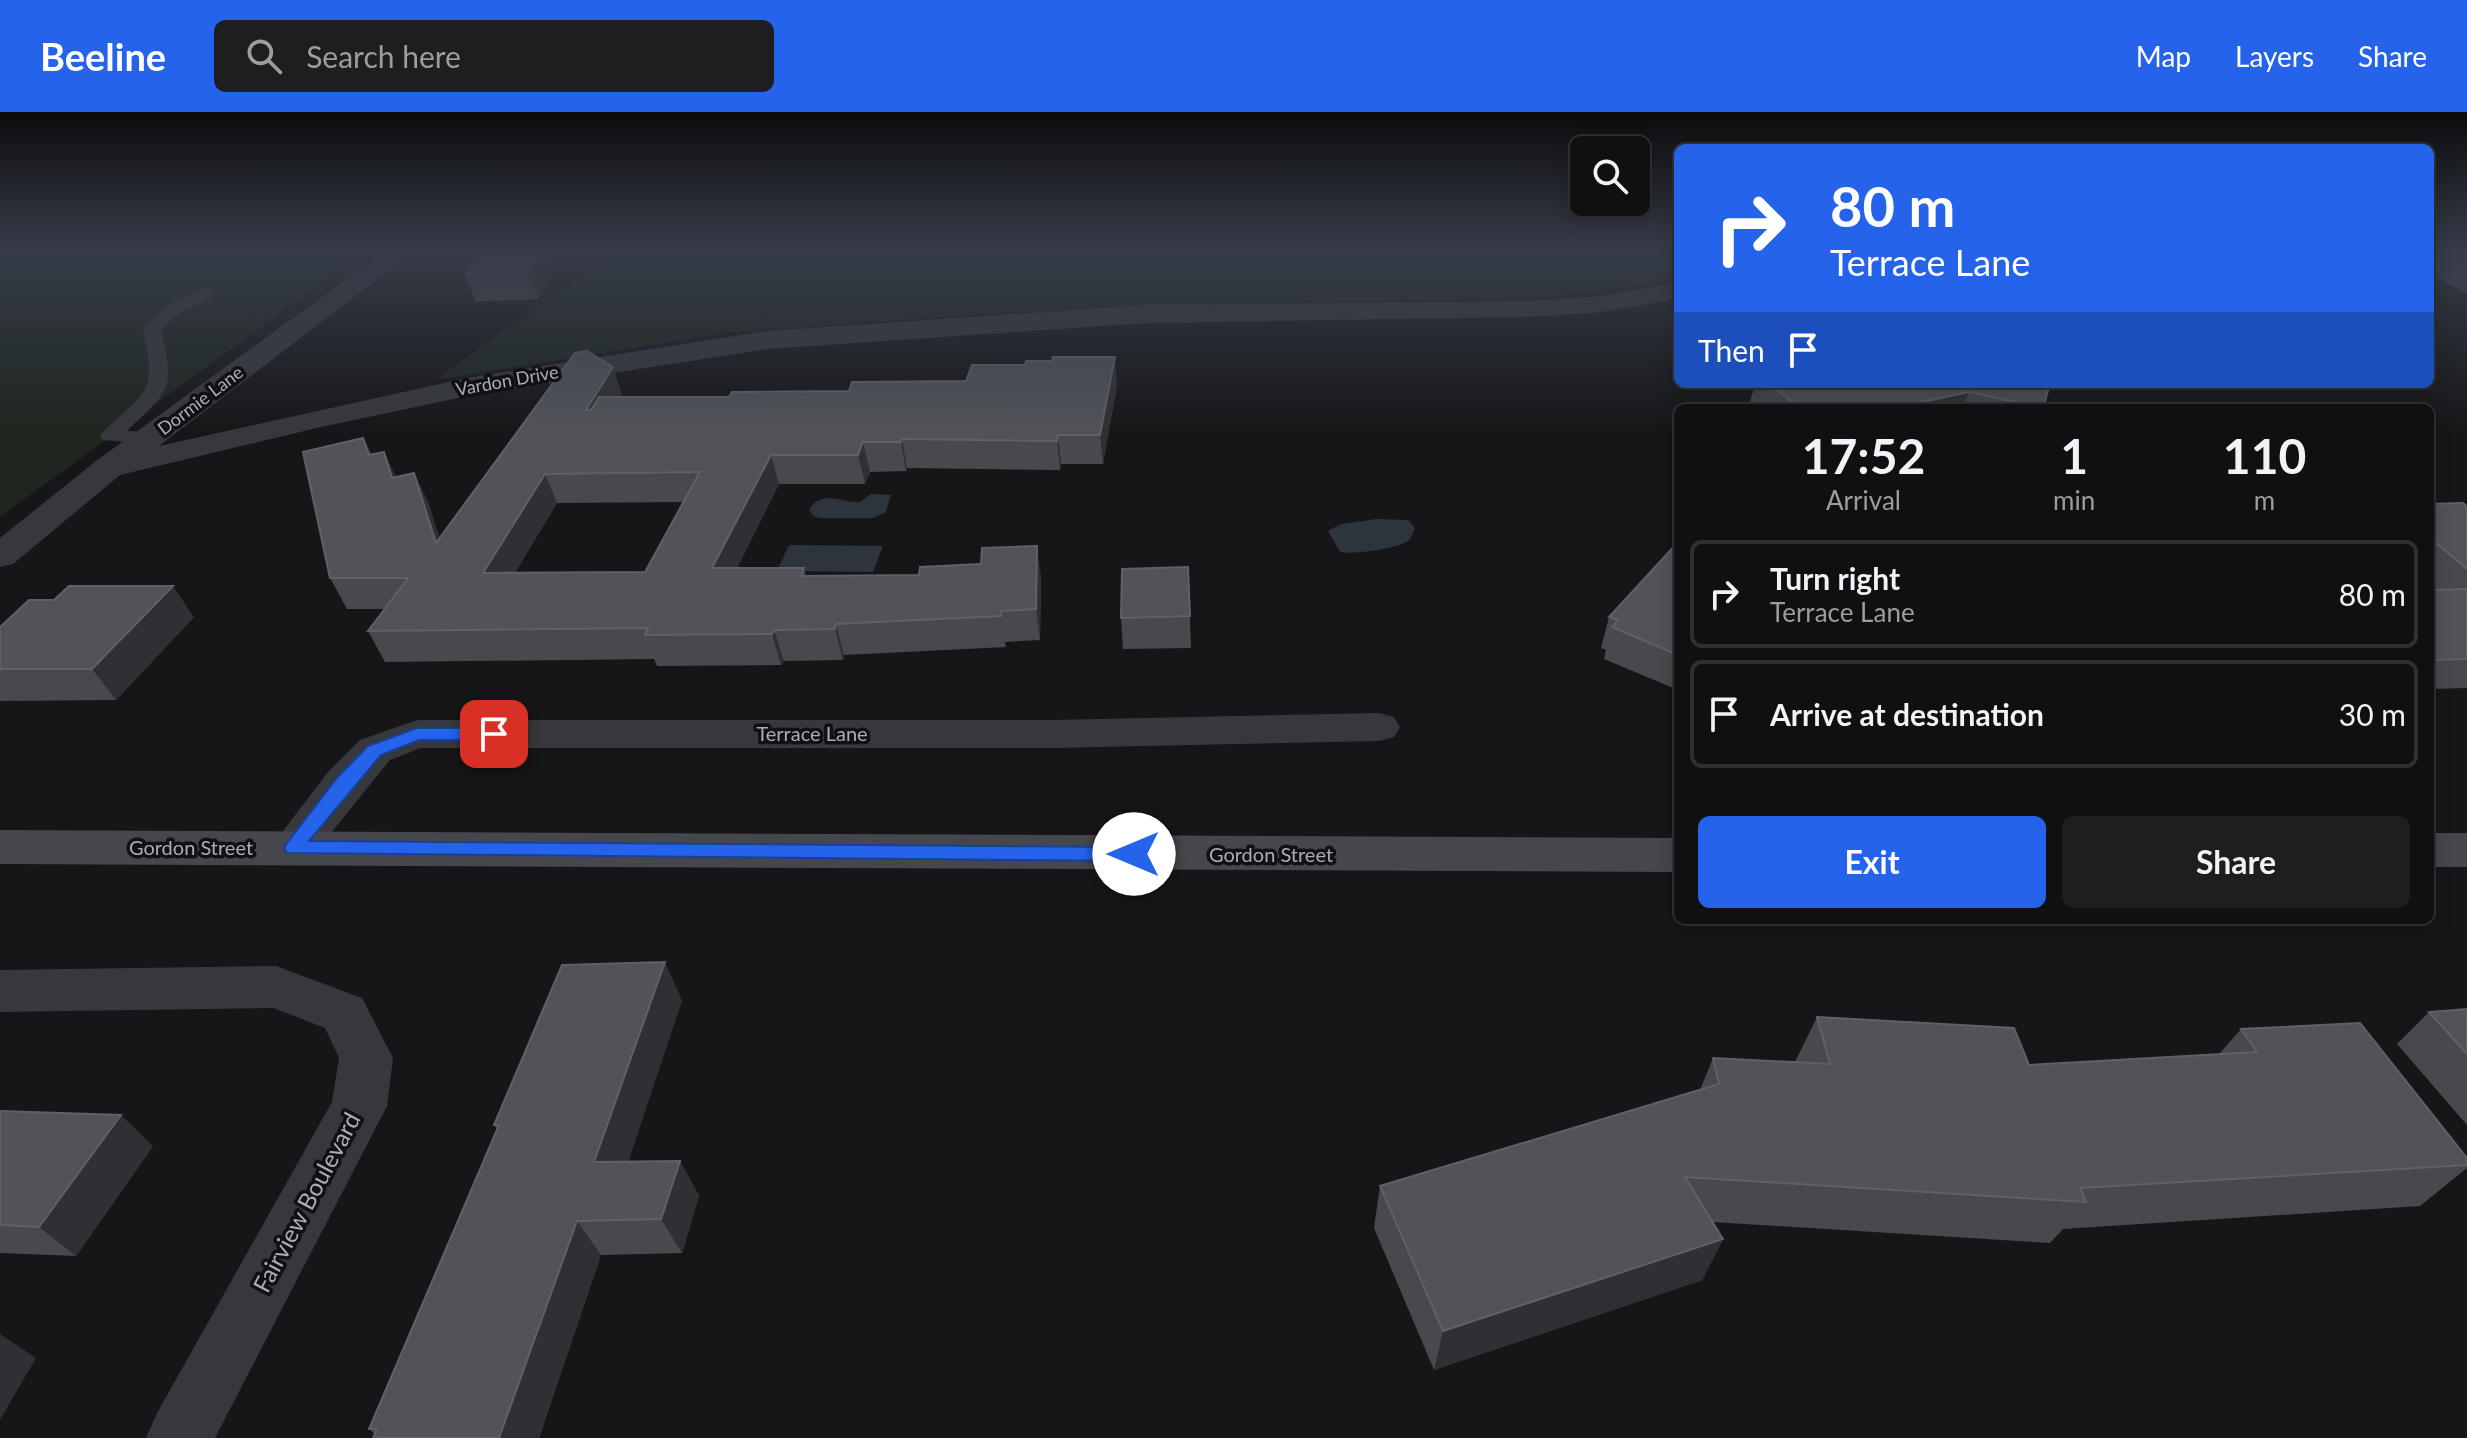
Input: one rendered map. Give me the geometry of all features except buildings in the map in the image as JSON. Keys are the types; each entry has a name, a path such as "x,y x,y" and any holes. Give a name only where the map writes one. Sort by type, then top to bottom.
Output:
{"main road":[{"name":"Gordon Street","path":"0,847 1674,855"},
{"path":"2434,850 2467,850"}],"street":[{"name":"Dormie Lane","path":"0,556 108,468 321,311"},
{"name":"Vardon Drive","path":"108,468 321,417 467,387 767,340 1147,314 1385,311"},
{"name":"Terrace Lane","path":"293,848 344,783 375,750 417,734 1053,734 1379,727"},
{"name":"Fairview Boulevard","path":"0,991 276,987 344,1013 366,1058 359,1106 179,1438"}],"lane":[{"path":"149,438 110,436 156,392 161,372 152,328 172,311"}],"shaded area":[{"path":"0,311 284,311 0,517"},
{"path":"532,311 1070,311 724,333 435,380"},
{"path":"871,494 891,495 886,512 873,518 820,518 813,516 809,509 826,498 860,502"},
{"path":"1377,519 1408,520 1415,528 1405,543 1355,553 1340,552 1328,531 1341,524"},
{"path":"789,545 883,546 873,572 777,571"}],"route":[{"path":"494,734 417,734 375,750 344,783 293,848 1134,854"}]}
